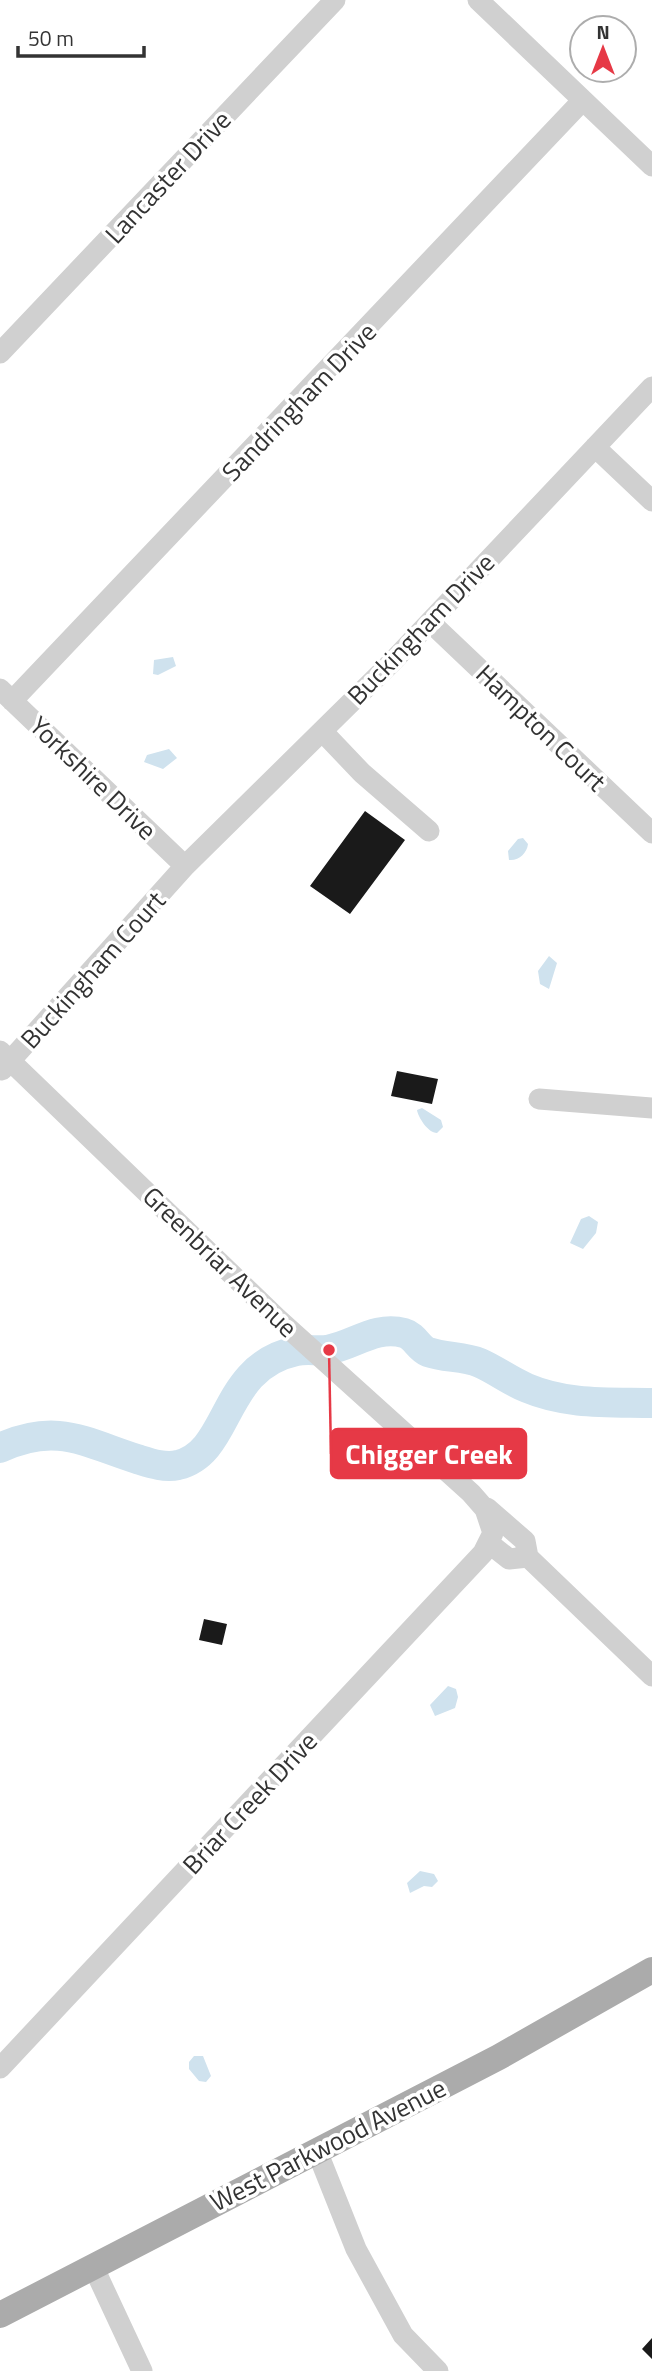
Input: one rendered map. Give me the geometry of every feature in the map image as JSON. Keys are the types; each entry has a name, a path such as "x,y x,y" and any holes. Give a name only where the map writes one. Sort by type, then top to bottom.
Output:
{"main road":[{"name":"West Parkwood Avenue","path":"0,2315 499,2057 652,1970"}],"street":[{"name":"Lancaster Drive","path":"0,353 335,0"},
{"path":"478,0 652,166"},
{"name":"Sandringham Drive","path":"6,695 583,100"},
{"name":"Buckingham Drive","path":"185,866 430,622 652,387"},
{"path":"595,447 652,501"},
{"name":"Hampton Court","path":"430,622 652,833"},
{"name":"Yorkshire Drive","path":"6,695 185,866"},
{"path":"322,731 362,773 429,831"},
{"name":"Buckingham Court","path":"4,1061 185,866"},
{"name":"Greenbriar Avenue","path":"4,1061 277,1318 480,1502 489,1516 491,1539"},
{"path":"539,1099 652,1108"},
{"path":"480,1502 525,1541 528,1557 652,1676"},
{"path":"491,1539 509,1559 528,1557"},
{"name":"Briar Creek Drive","path":"0,2068 491,1539"},
{"path":"317,2151 363,2262 403,2334 438,2371"},
{"path":"93,2266 142,2371"}],"water":[{"path":"173,657 176,666 158,675 153,674 154,660"},
{"path":"169,749 177,758 163,769 144,762 147,755"},
{"path":"523,838 528,844 526,850 519,858 509,860 508,851 518,839"},
{"path":"549,956 557,963 549,989 540,984 538,971"},
{"path":"422,1108 441,1120 443,1127 437,1133 427,1128 421,1120 417,1110"},
{"path":"589,1216 598,1222 596,1233 583,1249 570,1243 581,1219"},
{"path":"448,1686 456,1689 458,1697 455,1708 435,1716 430,1705"},
{"path":"420,1871 434,1874 438,1881 432,1887 424,1886 410,1893 407,1883"},
{"path":"194,2056 203,2056 211,2076 206,2082 199,2081 189,2069 189,2062"}],"building":[{"path":"365,811 405,840 350,914 310,886"},
{"path":"397,1071 438,1079 432,1104 391,1096"},
{"path":"204,1619 227,1624 222,1645 199,1640"},
{"path":"652,2338 652,2359 642,2349"}],"waterway":[{"path":"0,1448 38,1436 70,1437 152,1463 178,1465 195,1457 209,1444 240,1391 253,1374 271,1360 296,1351 337,1348 364,1337 393,1331 411,1337 428,1352 474,1361 542,1393 588,1401 652,1403"}],"place":[{"name":"Chigger Creek","path":"329,1350"}]}
